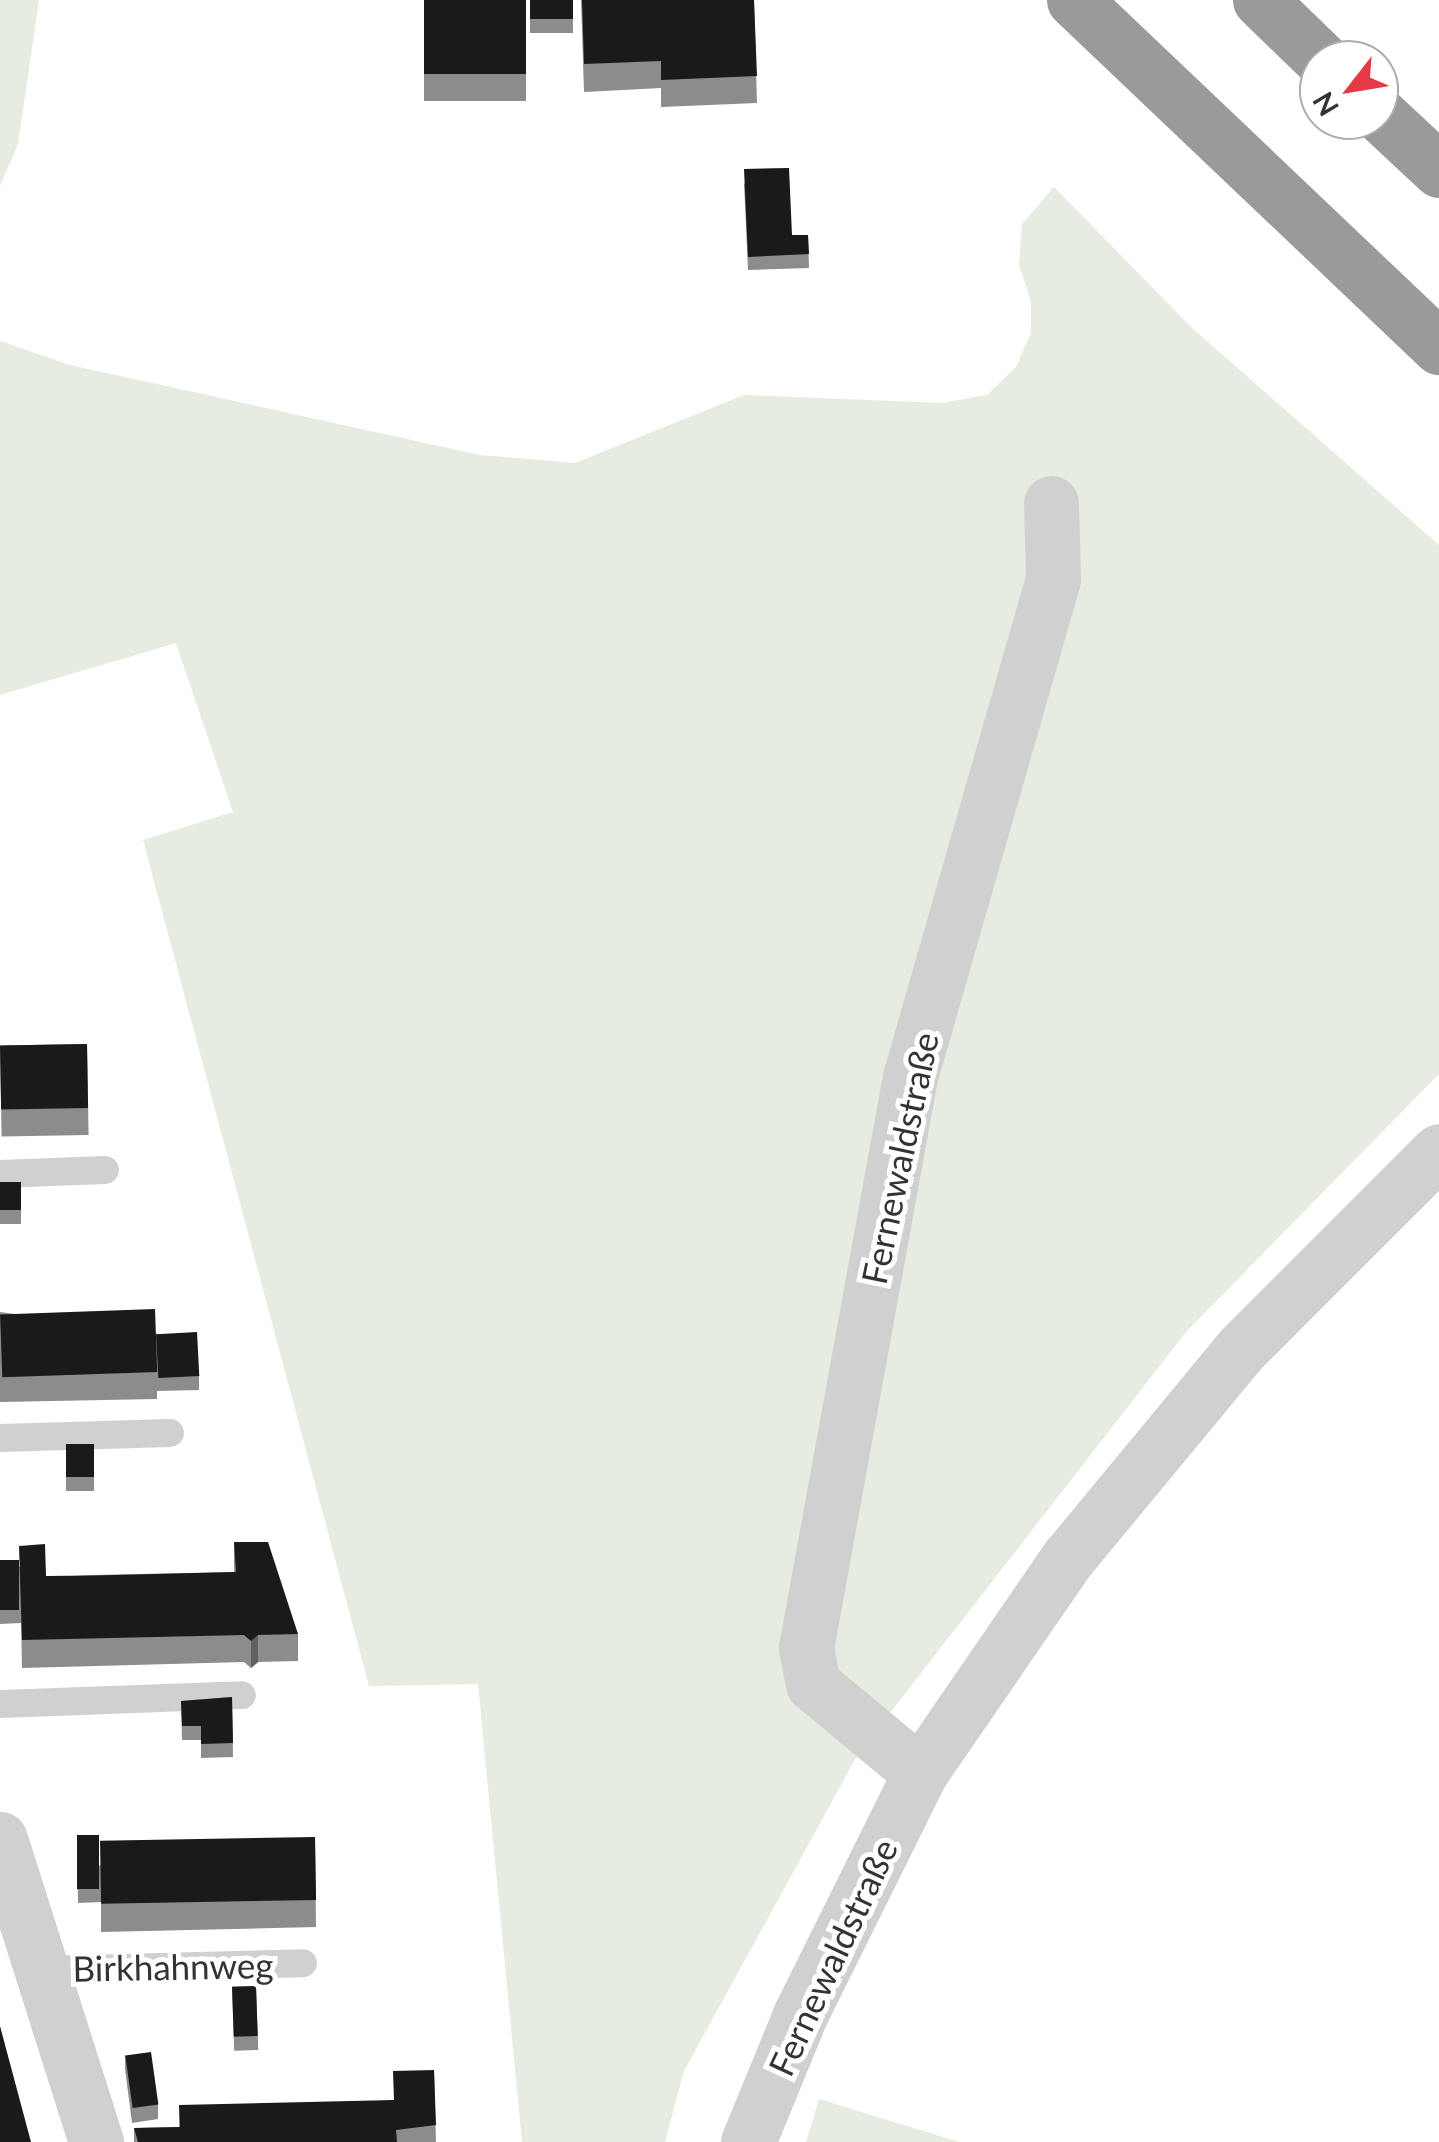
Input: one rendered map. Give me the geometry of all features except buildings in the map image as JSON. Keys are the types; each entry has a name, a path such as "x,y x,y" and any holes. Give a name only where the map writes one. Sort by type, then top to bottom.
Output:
{"highway":[{"path":"1074,0 1439,347"},
{"path":"1260,0 1301,40"},
{"path":"1399,133 1439,170"}],"street":[{"name":"Fernewaldstraße","path":"920,1773 814,1684 806,1648 910,1077 1053,578 1052,504"},
{"name":"Fernewaldstraße","path":"748,2142 800,2015 920,1773 1068,1558 1240,1350 1439,1151"},
{"name":"Birkhahnweg","path":"0,1838 96,2142"}],"lane":[{"path":"0,1174 105,1170"},
{"path":"0,1438 170,1433"},
{"path":"0,1704 242,1695"},
{"name":"Birkhahnweg","path":"42,1970 303,1963"}],"shaded area":[{"path":"0,0 39,0 18,144 0,186"},
{"path":"1054,187 1192,328 1439,545 1439,1074 1186,1332 858,1754 684,2071 665,2142 522,2142 478,1684 369,1686 143,840 233,812 176,643 0,695 0,341 70,365 480,455 575,463 744,395 942,403 987,395 1016,367 1031,333 1031,301 1019,265 1022,224"},
{"path":"819,2099 959,2142 806,2142"}]}
